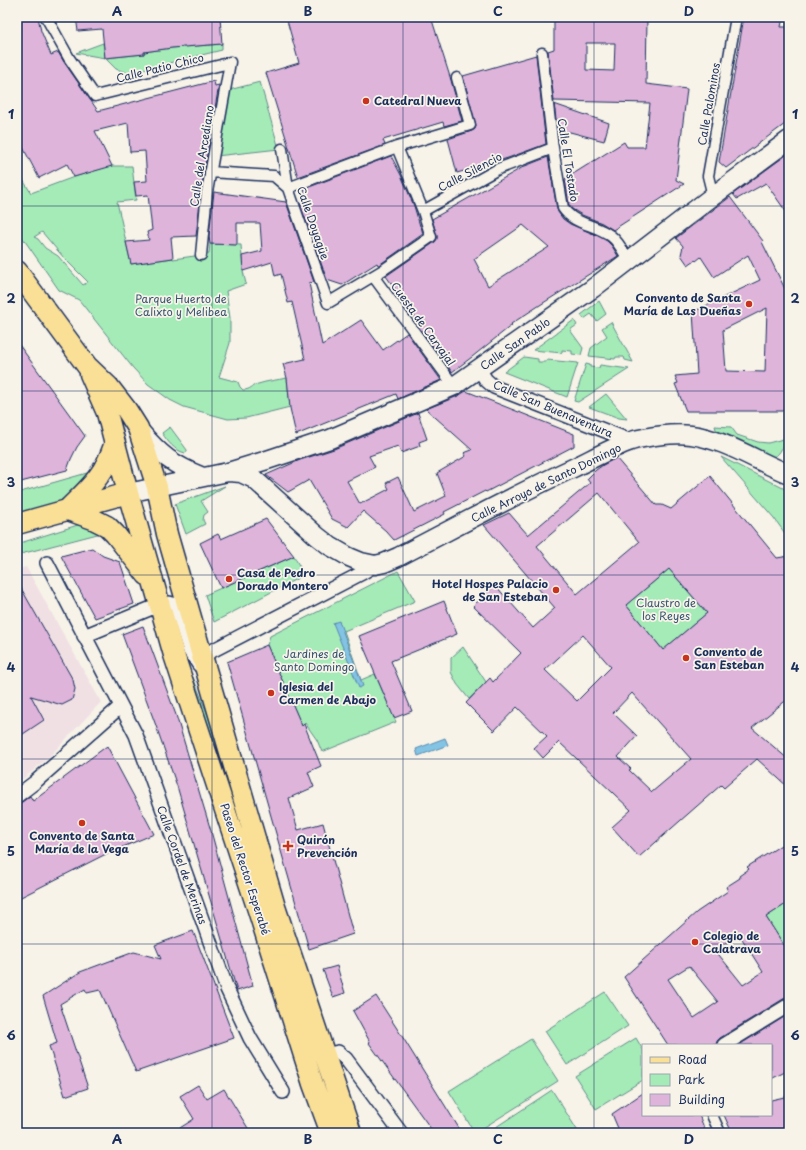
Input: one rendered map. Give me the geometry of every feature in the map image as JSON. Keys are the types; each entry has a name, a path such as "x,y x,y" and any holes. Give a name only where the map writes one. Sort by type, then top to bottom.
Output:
{"main road":[{"name":"Calle San Pablo","path":"128,493 228,472 264,461 330,439 454,386 629,261 712,196 789,140"},
{"name":"Paseo del Rector Esperabé","path":"17,271 88,366 109,387 126,409 138,428 157,487 170,542 202,656 275,907 351,1133"},
{"name":"Paseo del Rector Esperabé","path":"88,366 107,412 128,493 174,655 256,902 313,1084 331,1133"},
{"path":"138,428 152,446 177,466 203,477"},
{"name":"Calle Arroyo de Santo Domingo","path":"375,565 384,563 592,458 631,441 661,436 681,435 701,437 721,443 789,474"},
{"name":"Paseo del Rector Esperabé","path":"115,443 134,479 140,483 157,487"},
{"path":"68,510 100,474 109,459 115,443"},
{"path":"254,479 254,471 264,461"},
{"path":"228,472 241,474 254,479 330,546 361,562 375,565"},
{"name":"Paseo del Rector Esperabé","path":"128,493 148,503 153,509 170,542"},
{"path":"17,524 128,493"},
{"name":"Paseo del Rector Esperabé","path":"68,510 107,526 115,534 155,586"}],"street":[{"name":"Calle Patio Chico","path":"46,17 69,58 95,96 230,62"},
{"name":"Calle Palominos","path":"712,196 708,176 736,17"},
{"name":"Calle El Tostado","path":"542,53 553,148 564,208 568,215 578,221 596,227 612,236 629,261"},
{"name":"Calle del Arcediano","path":"201,255 210,172 230,62"},
{"path":"210,172 274,176 288,188 397,147 470,125 457,78"},
{"path":"373,276 432,237 397,147"},
{"name":"Calle Doyagüe","path":"282,148 288,188 328,304 373,276"},
{"name":"Calle Silencio","path":"423,211 498,169 553,148"},
{"name":"Cuesta de Carvajal","path":"373,276 454,386"},
{"name":"Calle San Buenaventura","path":"479,369 486,380 494,387 631,441"},
{"name":"Calle Cordel de Merinas","path":"47,563 136,735 229,994 250,1038 283,1092"},
{"name":"Calle Arroyo de Santo Domingo","path":"202,656 375,565"},
{"name":"Paseo del Rector Esperabé","path":"159,605 169,603 173,604 177,609 190,651 210,683"},
{"path":"84,636 159,605"},
{"path":"17,796 34,783 121,706"},
{"path":"726,1044 789,1005"},
{"path":"325,1055 338,1052 346,1059 401,1133"},
{"path":"712,1116 720,1133"}],"shaded area":[{"path":"26,567 101,702 49,757 17,784 17,569"}],"green space":[{"path":"103,43 105,58 76,53"},
{"path":"222,44 222,50 128,73 116,69 105,58 144,54 144,52 172,48"},
{"path":"260,82 279,149 216,156 229,90"},
{"name":"Parque Huerto de Calixto y Melibea","path":"110,166 132,166 136,200 117,202 131,264 209,254 210,244 241,245 243,271 246,284 226,291 230,318 230,343 219,377 238,382 243,390 261,383 287,378 290,407 246,418 228,419 184,407 170,400 148,384 133,368 79,300 59,290 20,234 17,233 17,170 31,193 74,177","holes":["42,232 64,258 88,282 83,285 58,256 45,248 38,239 34,237"]},
{"path":"599,301 606,314 597,321 591,314 584,319 581,315"},
{"path":"574,320 577,325 570,330 583,348 581,355 572,354 572,351 562,350 562,353 533,350"},
{"path":"611,322 633,362 625,360 624,357 616,357 615,359 589,356 591,348 607,336 602,328"},
{"path":"524,357 538,359 538,362 546,362 547,360 578,363 567,397 504,372"},
{"path":"586,364 590,365 590,367 599,368 600,365 629,369 578,402 574,401"},
{"path":"606,394 627,419 619,418 589,407"},
{"path":"715,426 731,427 737,435 758,442 768,443 787,438 780,452 773,457 717,432"},
{"path":"170,427 187,452 181,452 174,448 162,433"},
{"path":"721,457 789,491 789,539 774,518"},
{"path":"94,471 61,503 17,516 17,493"},
{"path":"225,486 201,501 208,512 204,515 203,520 205,524 186,534 175,504"},
{"path":"81,524 105,532 17,555 17,544"},
{"path":"294,556 304,575 214,622 205,595"},
{"name":"Claustro de los Reyes","path":"669,569 707,613 663,650 626,605"},
{"name":"Jardines de Santo Domingo","path":"398,571 415,601 344,631 361,680 375,674 396,722 322,752 317,740 305,723 302,726 267,645 270,636"},
{"path":"463,647 486,682 469,699 457,684 451,672 451,658"},
{"path":"193,677 214,731 239,810 236,811 190,679"},
{"path":"789,902 789,953 766,917"},
{"path":"605,992 628,1026 567,1065 545,1031"},
{"path":"636,1038 642,1048 642,1081 596,1109 575,1076"},
{"path":"531,1039 558,1081 475,1133 449,1091"},
{"path":"552,1090 579,1133 487,1133"}],"water":[{"path":"339,621 363,686 359,688 333,623"},
{"path":"445,738 448,745 418,756 416,749"}],"building":[{"path":"17,17 38,17 41,31 51,55 58,52 98,111 214,81 215,86 219,85 204,171 196,236 171,237 173,258 131,264 126,242 149,240 147,232 152,230 148,195 136,196 134,182 147,181 145,151 130,152 128,123 95,131 112,166 74,177 67,164 39,178 17,136"},
{"path":"76,17 220,17 222,44 172,48 144,52 144,54 105,58 102,29 78,31"},
{"name":"Catedral Nueva","path":"286,17 431,17 462,121 444,126 443,122 383,140 385,145 298,177 266,73 299,63"},
{"path":"554,17 647,17 646,84 687,89 676,180 684,184 613,230 602,223 582,215 572,209 569,205 565,179 624,142 627,147 645,147 650,103 554,101 548,51 554,49","holes":["586,43 615,43 614,71 586,70"]},
{"path":"744,17 783,17 781,27 789,27 789,121 726,168 719,162"},
{"path":"536,55 546,144 508,158 457,173 448,139 472,131 476,126 463,76"},
{"path":"554,104 609,123 604,141 570,132 558,134"},
{"path":"789,153 789,216 766,183 737,199 733,194"},
{"path":"391,156 414,206 423,234 379,265 377,263 342,285 327,280 300,204 308,205 304,189"},
{"path":"548,157 558,212 563,219 570,224 607,241 618,256 511,324 512,325 452,372 418,326 420,324 386,276 435,242 437,236 432,219 525,166","holes":["523,225 549,247 488,286 474,259"]},
{"path":"214,192 286,202 314,282 309,283 322,345 361,320 383,350 407,333 441,380 398,399 396,394 296,435 290,408 287,378 283,364 305,359 292,302 288,303 281,274 275,276 272,262 243,271 242,256 262,251 260,223 237,223 237,245 210,244 209,236"},
{"name":"Convento de Santa María de Las Dueñas","path":"730,197 763,241 762,242 789,297 789,409 782,411 686,411 675,384 678,383 675,376 697,374 693,312 760,280 748,255 714,277 701,257 688,265 681,255 683,246 676,238","holes":["767,308 765,372 726,371 723,330"]},
{"path":"17,342 85,436 77,447 67,470 17,483"},
{"path":"466,391 574,434 574,446 444,512 445,514 394,540 363,511 348,527 332,519 309,480 288,492 266,475 300,460 334,449 418,413 427,439 419,442 420,446 401,453 398,446 369,456 375,467 347,481 360,504 389,489 386,483 398,477 414,512 446,496 437,473 466,456 464,453 472,450 426,409 458,396"},
{"name":"Convento de San Esteban","path":"616,458 656,505 662,505 671,509 710,476 777,558 789,556 789,698 752,728 789,760 789,788 757,759 724,788 721,785 639,857 612,827 631,810 559,742 543,758 534,748 547,736 517,707 494,731 466,703 490,678 493,682 521,653 473,606 495,585 533,628 555,608 484,525 509,513 528,535 590,483 587,479 603,465","holes":["599,493 639,542 577,594 537,546","669,569 707,613 663,650 626,605","583,635 611,667 577,701 545,670","632,693 691,759 652,792 618,757 637,736 613,713"]},
{"path":"266,519 294,556 221,588 200,543 218,534 221,539"},
{"path":"92,548 103,556 120,562 134,604 95,618 61,556"},
{"path":"17,581 73,680 75,689 72,700 62,705 31,696 44,720 17,738"},
{"path":"444,601 457,634 391,661 412,711 394,718 359,636"},
{"path":"143,626 176,715 211,831 253,986 237,991 177,786 122,634"},
{"path":"267,645 302,726 304,724 321,766 308,772 314,787 289,798 298,830 323,823 353,934 309,949 227,662"},
{"name":"Convento de Santa María de la Vega","path":"107,746 154,834 106,854 17,899 17,804 30,796 33,801"},
{"name":"Colegio de Calatrava","path":"789,840 789,902 766,917 789,953 789,997 720,1038 716,1044 667,1044 624,977 697,912 728,891 726,887 740,878 739,876 749,869 747,867","holes":["739,934 763,972 743,985 715,950","689,966 718,1002 694,1018 668,979"]},
{"path":"193,931 234,1038 136,1072 100,990 87,993 85,989 60,1004 88,1088 65,1096 49,1046 57,1043 43,996 80,972 134,952 161,959 155,945"},
{"path":"337,966 345,993 333,997 323,970"},
{"path":"376,996 462,1133 434,1133 369,1043 370,1042 353,1011"},
{"path":"789,1014 789,1070 772,1078 772,1044 741,1044"},
{"path":"198,1085 207,1099 224,1089 251,1133 172,1133 194,1119 180,1096"},
{"path":"642,1094 642,1116 699,1116 706,1133 620,1133 612,1114"},
{"path":"789,1096 789,1133 732,1133 724,1116 772,1116 772,1100"}],"place":[{"name":"Catedral Nueva","path":"366,101"},
{"name":"Convento de Santa María de Las Dueñas","path":"749,304"},
{"name":"Casa de Pedro Dorado Montero","path":"229,579"},
{"name":"Hotel Hospes Palacio de San Esteban","path":"556,590"},
{"name":"Convento de San Esteban","path":"686,658"},
{"name":"Iglesia del Carmen de Abajo","path":"271,693"},
{"name":"Convento de Santa María de la Vega","path":"82,823"},
{"name":"Quirón Prevención","path":"288,846"},
{"name":"Colegio de Calatrava","path":"695,942"}]}
